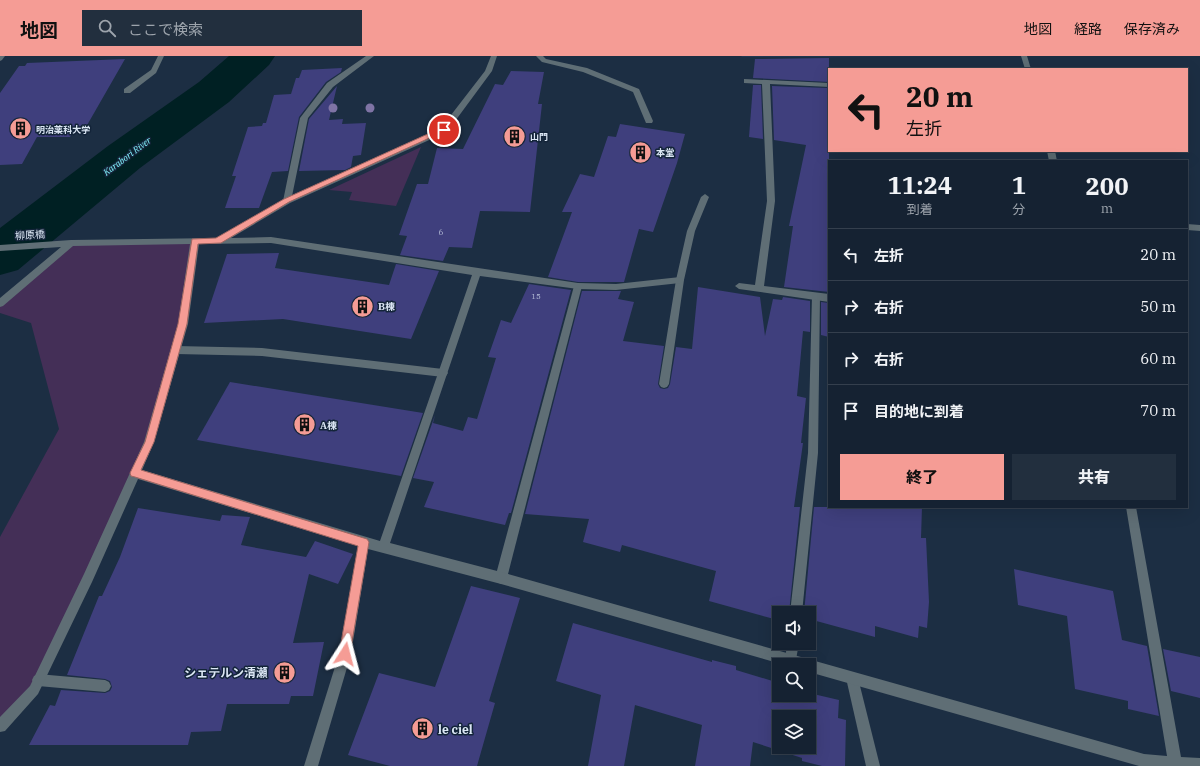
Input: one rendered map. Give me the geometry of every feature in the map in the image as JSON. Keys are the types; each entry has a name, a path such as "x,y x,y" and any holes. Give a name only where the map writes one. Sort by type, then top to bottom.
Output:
{"street":[{"path":"127,91 154,71 161,56"},
{"path":"287,200 304,118 330,85 371,56"},
{"path":"218,240 287,200 444,130 488,71 494,56"},
{"path":"1024,56 1028,68"},
{"path":"543,57 544,61 585,70 636,90 649,121"},
{"path":"747,81 828,85"},
{"path":"760,288 771,201 766,83"},
{"path":"664,384 680,280 691,231 705,196"},
{"path":"1188,228 1200,228"},
{"name":"柳原橋","path":"0,248 66,243 270,240 578,286 616,287 680,280"},
{"path":"0,726 34,690 88,578 149,442 183,324 195,241"},
{"path":"0,303 66,243"},
{"path":"383,547 477,272"},
{"path":"502,578 578,286"},
{"path":"739,286 828,298"},
{"path":"797,606 813,453 816,296"},
{"path":"176,350 262,352 443,373"},
{"path":"135,473 364,542 502,578 781,658"},
{"path":"1131,508 1175,763"},
{"path":"311,766 345,654 364,542"},
{"path":"816,668 1145,764 1175,763 1200,765"},
{"path":"852,678 873,766"},
{"path":"38,680 105,686"}],"shaded area":[{"path":"741,56 1018,56 742,57"},
{"path":"421,147 396,206 349,200 352,192 329,190"},
{"path":"195,241 183,324 149,442 38,680 0,726 0,537 59,429 31,323 0,313 0,302 71,243"}],"building":[{"path":"829,58 828,82 753,78 755,59"},
{"path":"125,59 86,127 76,127 70,137 37,137 22,164 0,165 0,93 19,66 25,66 27,63"},
{"path":"342,68 341,72 326,82 299,117 288,171 272,172 259,208 225,208 236,176 232,176 248,127 262,126 263,123 266,123 274,95 291,94 296,78 299,78 302,70"},
{"path":"511,71 544,72 538,104 542,104 530,212 480,211 472,248 449,247 443,261 400,255 407,236 399,235 417,184 428,184 437,148 463,149 495,84 503,85"},
{"path":"753,85 761,85 763,139 749,137"},
{"path":"337,86 329,120 343,119 342,124 366,123 361,155 353,156 351,167 345,170 299,171 309,119"},
{"path":"772,86 828,88 828,292 784,287 793,226 789,226 806,145 774,140"},
{"path":"620,124 685,134 677,163 653,232 639,229 624,282 578,282 548,277 572,212 562,212 580,174 594,177 608,136 616,137"},
{"path":"279,253 275,268 389,285 396,264 439,271 411,339 283,319 204,323 227,254"},
{"path":"529,284 571,290 511,513 509,513 505,525 424,507 434,482 413,478 435,415 433,423 463,431 468,417 477,419 496,358 488,357 501,320 511,323"},
{"path":"698,287 760,297 765,336 773,299 782,300 783,297 810,301 810,332 803,331 797,396 806,398 801,443 803,443 794,507 800,507 790,606 772,606 772,618 709,601 716,571 622,545 620,552 583,542 589,519 525,514 582,291 621,291 618,299 634,302 623,341 664,346 658,384 660,388 668,388 670,384 676,347 692,349"},
{"path":"821,302 828,303 828,337 821,335"},
{"name":"A棟","path":"230,382 423,413 401,476 197,440"},
{"path":"814,507 922,508 921,538 926,538 929,602 927,628 919,626 918,638 875,626 875,637 816,621 816,606 805,606"},
{"path":"138,508 220,521 222,515 250,517 241,545 306,557 315,541 353,554 338,584 309,574 293,643 324,642 313,696 291,696 289,704 227,704 221,731 191,732 188,745 29,745 50,705 55,706 61,690 105,693 110,691 112,687 110,681 105,679 67,675 99,596 102,596 120,557"},
{"path":"1014,569 1113,591 1122,640 1147,646 1159,716 1128,709 1128,701 1075,689 1067,616 1018,605"},
{"name":"le ciel","path":"471,586 520,598 489,701 495,703 477,766 390,766 348,755 379,673 435,687"},
{"path":"573,623 712,662 712,660 736,666 736,670 772,681 772,702 816,702 816,695 839,700 838,718 846,720 845,766 822,766 802,761 802,758 790,754 816,754 816,710 772,710 772,748 753,742 750,766 695,766 702,725 635,705 624,766 588,766 601,695 556,681"},
{"path":"1163,649 1200,657 1200,698 1171,691"}],"waterway":[{"name":"Karabori River","path":"0,256 124,157 214,92 254,56"}],"place":[{"name":"明治薬科大学","path":"21,129"},
{"name":"山門","path":"515,136"},
{"name":"本堂","path":"641,152"},
{"name":"B棟","path":"363,306"},
{"name":"A棟","path":"304,425"},
{"name":"シェテルン清瀬","path":"284,672"},
{"name":"le ciel","path":"423,729"}],"route":[{"path":"345,654 364,542 135,473 149,442 183,324 195,241 218,240 287,200 444,130"}]}
